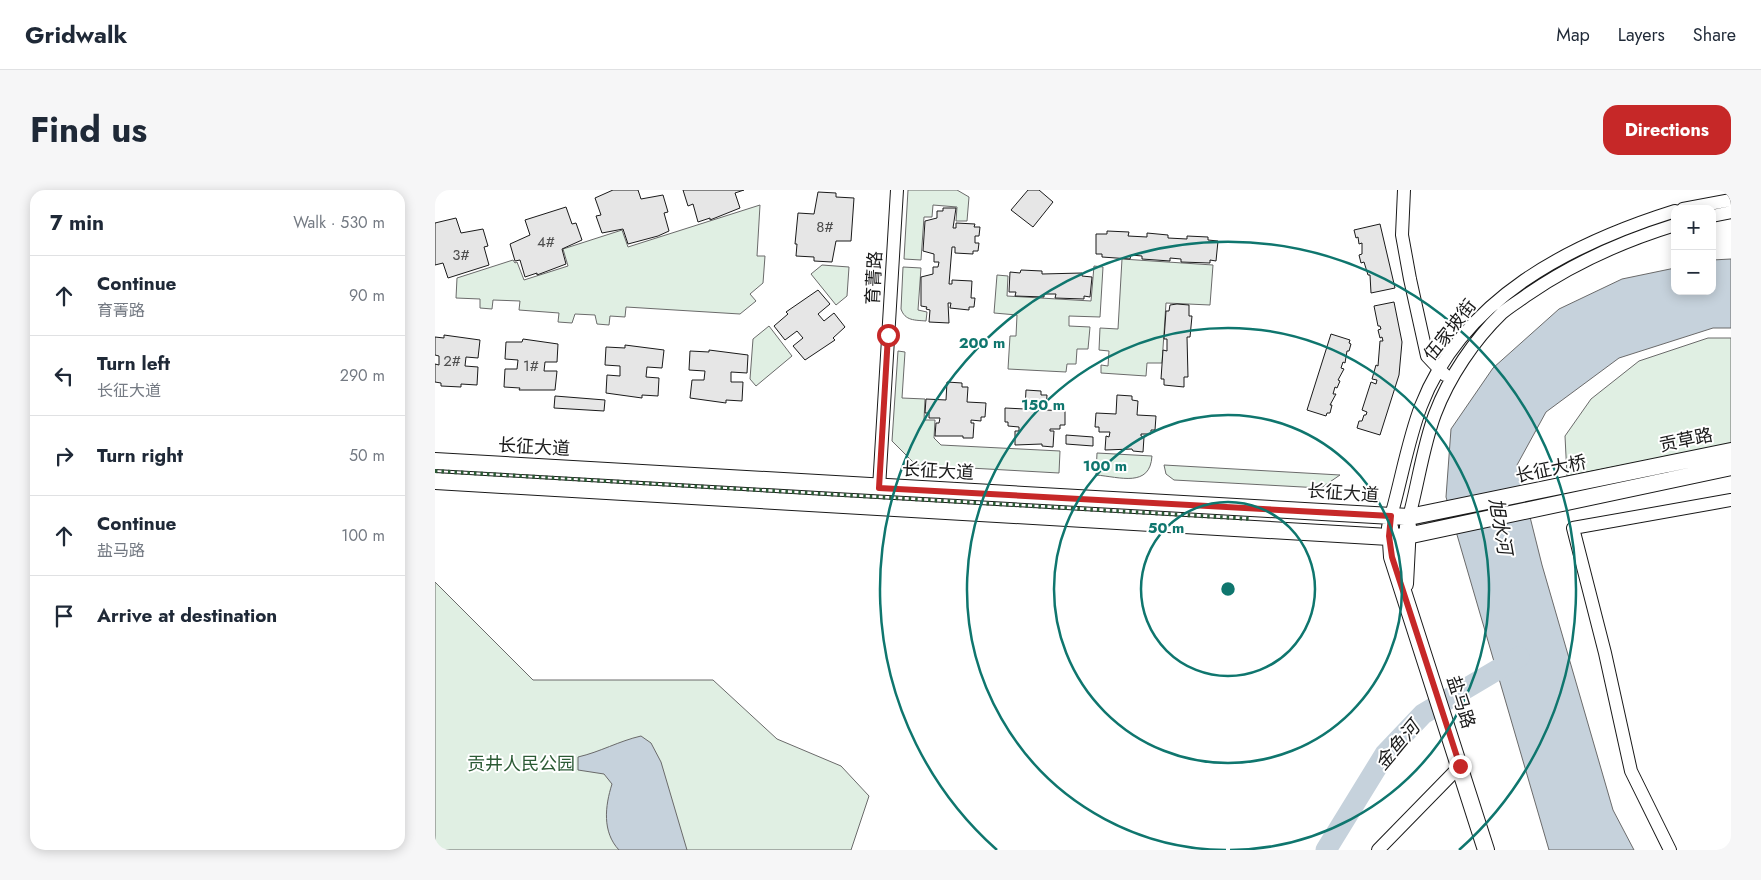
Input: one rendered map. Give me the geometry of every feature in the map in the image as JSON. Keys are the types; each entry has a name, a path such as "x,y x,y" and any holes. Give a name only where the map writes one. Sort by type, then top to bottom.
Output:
{"main road":[{"name":"贡草路","path":"1649,476 1731,451"},
{"name":"长征大道","path":"435,461 1391,516 1434,522"},
{"name":"贡草路","path":"1649,476 1731,467"},
{"name":"长征大桥","path":"1434,522 1649,476"},
{"path":"435,481 1389,536 1407,536 1434,522"},
{"name":"盐马路","path":"1391,516 1389,536 1392,557 1486,850"},
{"path":"1405,596 1409,518"}],"street":[{"name":"育菁路","path":"879,488 897,190"},
{"path":"1403,190 1402,234 1409,279 1427,356 1451,380"},
{"path":"1704,205 1731,200"},
{"name":"伍家坡街","path":"1391,516 1421,406 1439,370 1467,330 1495,301 1534,274 1588,243 1639,222 1671,212"},
{"path":"1716,215 1731,212"},
{"name":"伍家坡街","path":"1409,518 1435,415 1451,380 1478,340 1511,306 1543,285 1593,257 1644,234 1671,226"},
{"path":"1670,850 1631,771 1605,653 1573,528 1731,500"},
{"path":"1378,850 1460,766"}],"green space":[{"path":"908,190 957,190 969,197 967,221 956,221 957,207 933,205 932,217 924,217 921,260 904,259"},
{"path":"760,205 757,256 765,256 763,283 750,294 756,301 740,314 626,307 625,317 610,316 609,325 597,324 595,315 575,314 572,323 558,322 559,313 519,310 520,301 493,300 492,309 480,308 480,299 456,298 457,278 513,260 515,263 517,262 524,280 568,266 563,249 622,230 628,247"},
{"path":"1122,259 1213,265 1210,305 1166,303 1162,363 1147,363 1146,376 1101,373 1101,365 1108,366 1109,351 1099,350 1100,328 1118,329"},
{"path":"822,265 849,267 847,296 836,305 811,274"},
{"path":"1094,266 1103,267 1100,317 1069,316 1069,326 1090,327 1088,349 1077,349 1076,364 1067,364 1066,372 1008,369 1010,336 1016,336 1017,315 994,313 997,275 1008,276 1007,296 1091,301"},
{"path":"903,267 921,268 918,310 927,312 926,321 908,318 901,309"},
{"path":"769,326 792,356 756,386 750,379 753,339"},
{"path":"1708,338 1731,338 1731,444 1567,476 1565,436 1591,399 1639,361"},
{"path":"898,351 905,352 902,398 925,399 924,420 935,420 934,438 941,445 1060,451 1059,473 916,465 892,441"},
{"path":"1097,453 1152,456 1146,473 1140,477 1124,478 1096,475"},
{"path":"1164,465 1340,475 1321,488 1174,480 1166,474"},
{"name":"贡井人民公园","path":"435,582 533,680 713,680 777,739 841,766 869,796 851,850 435,850"}],"water":[{"name":"旭水河","path":"1731,259 1731,328 1713,328 1619,358 1546,412 1517,465 1542,565 1613,810 1634,850 1549,850 1446,497 1451,429 1493,368 1559,309 1622,279 1671,269 1671,295 1716,295 1716,260"},
{"path":"641,736 651,743 661,762 687,850 619,850 607,827 608,801 612,784 604,774 578,770 578,757"}],"building":[{"path":"613,190 638,190 641,199 663,195 668,212 664,213 669,231 628,244 623,229 602,233 596,216 601,215 595,198"},
{"path":"683,190 744,190 735,193 740,208 710,220 710,218 698,222 693,204 688,206"},
{"path":"1028,190 1039,190 1053,202 1033,227 1011,210"},
{"path":"818,192 836,193 836,197 854,198 851,241 836,241 832,262 814,261 814,257 796,256 797,244 795,244 798,213 814,214"},
{"path":"566,207 572,224 576,223 582,240 562,249 566,264 537,275 537,273 525,277 520,260 515,261 510,244 530,235 525,220"},
{"path":"943,208 956,208 953,228 956,228 956,223 975,224 974,227 980,227 979,236 975,236 975,243 979,243 978,251 973,251 973,254 955,253 955,247 952,247 949,284 952,284 952,280 972,281 971,298 975,298 974,307 969,307 969,310 950,308 951,303 948,303 949,323 929,322 930,310 926,309 927,307 921,306 921,277 933,274 933,267 938,267 939,262 934,262 934,254 923,251 925,221 937,218 937,211 943,211"},
{"path":"456,218 461,233 483,229 488,246 484,247 489,265 448,278 443,263 435,265 435,223"},
{"path":"1380,224 1395,288 1371,293 1370,275 1368,275 1364,262 1361,263 1359,255 1362,254 1362,243 1359,244 1354,230"},
{"path":"1107,231 1129,232 1128,236 1147,237 1147,233 1168,235 1168,238 1187,239 1187,236 1208,237 1208,240 1218,241 1216,261 1210,260 1210,263 1181,262 1181,259 1170,258 1170,261 1142,259 1142,256 1131,255 1130,259 1102,257 1102,254 1096,254 1096,234 1107,234"},
{"path":"1021,270 1042,271 1042,274 1082,273 1082,276 1092,277 1090,297 1084,296 1084,299 1055,298 1056,294 1044,294 1044,297 1015,296 1016,292 1009,292 1010,272 1020,273"},
{"path":"818,290 830,304 818,314 824,321 834,313 845,327 833,338 835,340 805,360 793,346 803,338 797,331 785,340 774,326 788,314 786,312"},
{"path":"1394,302 1402,342 1399,375 1380,435 1357,428 1359,421 1362,421 1367,412 1362,410 1371,382 1376,384 1377,380 1372,379 1376,365 1378,366 1380,341 1383,341 1382,337 1380,338 1378,330 1381,329 1378,326 1374,306"},
{"path":"1170,305 1189,305 1189,316 1192,316 1190,337 1187,337 1188,377 1184,377 1184,387 1164,385 1164,379 1161,379 1163,350 1167,351 1167,339 1164,339 1166,311 1169,311"},
{"path":"1331,334 1350,340 1349,343 1351,344 1349,351 1347,351 1345,363 1343,362 1341,368 1344,369 1338,380 1340,381 1337,388 1335,387 1333,394 1336,394 1330,405 1332,405 1330,413 1327,413 1326,416 1307,410"},
{"path":"444,335 480,340 478,358 466,357 465,366 478,367 477,385 461,384 461,387 441,386 441,383 435,382 435,364 439,365 439,356 435,355 435,337 444,338"},
{"path":"523,339 558,344 557,362 545,362 544,371 557,371 555,390 519,390 520,388 504,387 505,369 517,369 518,360 505,359 506,342 522,342"},
{"path":"625,345 664,350 662,368 647,367 646,377 659,378 658,396 642,395 642,398 606,393 607,375 620,376 620,366 605,365 606,347 625,348"},
{"path":"709,350 748,355 747,373 731,372 731,382 743,382 742,401 726,400 726,403 690,398 692,380 704,380 705,371 689,370 690,351 709,352"},
{"path":"947,382 962,383 962,387 968,387 967,402 986,403 985,417 981,417 981,421 971,420 971,423 974,423 973,438 935,436 936,423 939,423 940,418 929,418 929,413 925,413 926,399 946,400"},
{"path":"1026,390 1041,391 1041,395 1047,395 1046,410 1065,411 1065,425 1060,425 1060,429 1050,429 1050,431 1054,431 1053,447 1042,446 1042,444 1015,445 1015,431 1019,431 1019,427 1008,426 1008,422 1005,422 1005,408 1025,409"},
{"path":"1117,395 1132,396 1132,400 1138,401 1137,415 1156,416 1155,430 1151,430 1151,434 1141,434 1144,437 1143,452 1133,451 1132,449 1105,450 1106,436 1109,437 1110,432 1099,432 1099,427 1095,427 1096,413 1116,414"},
{"path":"555,396 605,400 604,411 554,408"},
{"path":"1066,435 1093,437 1093,446 1066,444"}],"waterway":[{"name":"金鱼河","path":"1326,850 1385,754 1423,714 1519,657"}],"hedge":[{"path":"435,471 1252,519"}],"route":[{"path":"888,335 879,488 1391,516 1389,536 1392,557 1460,766"}]}
